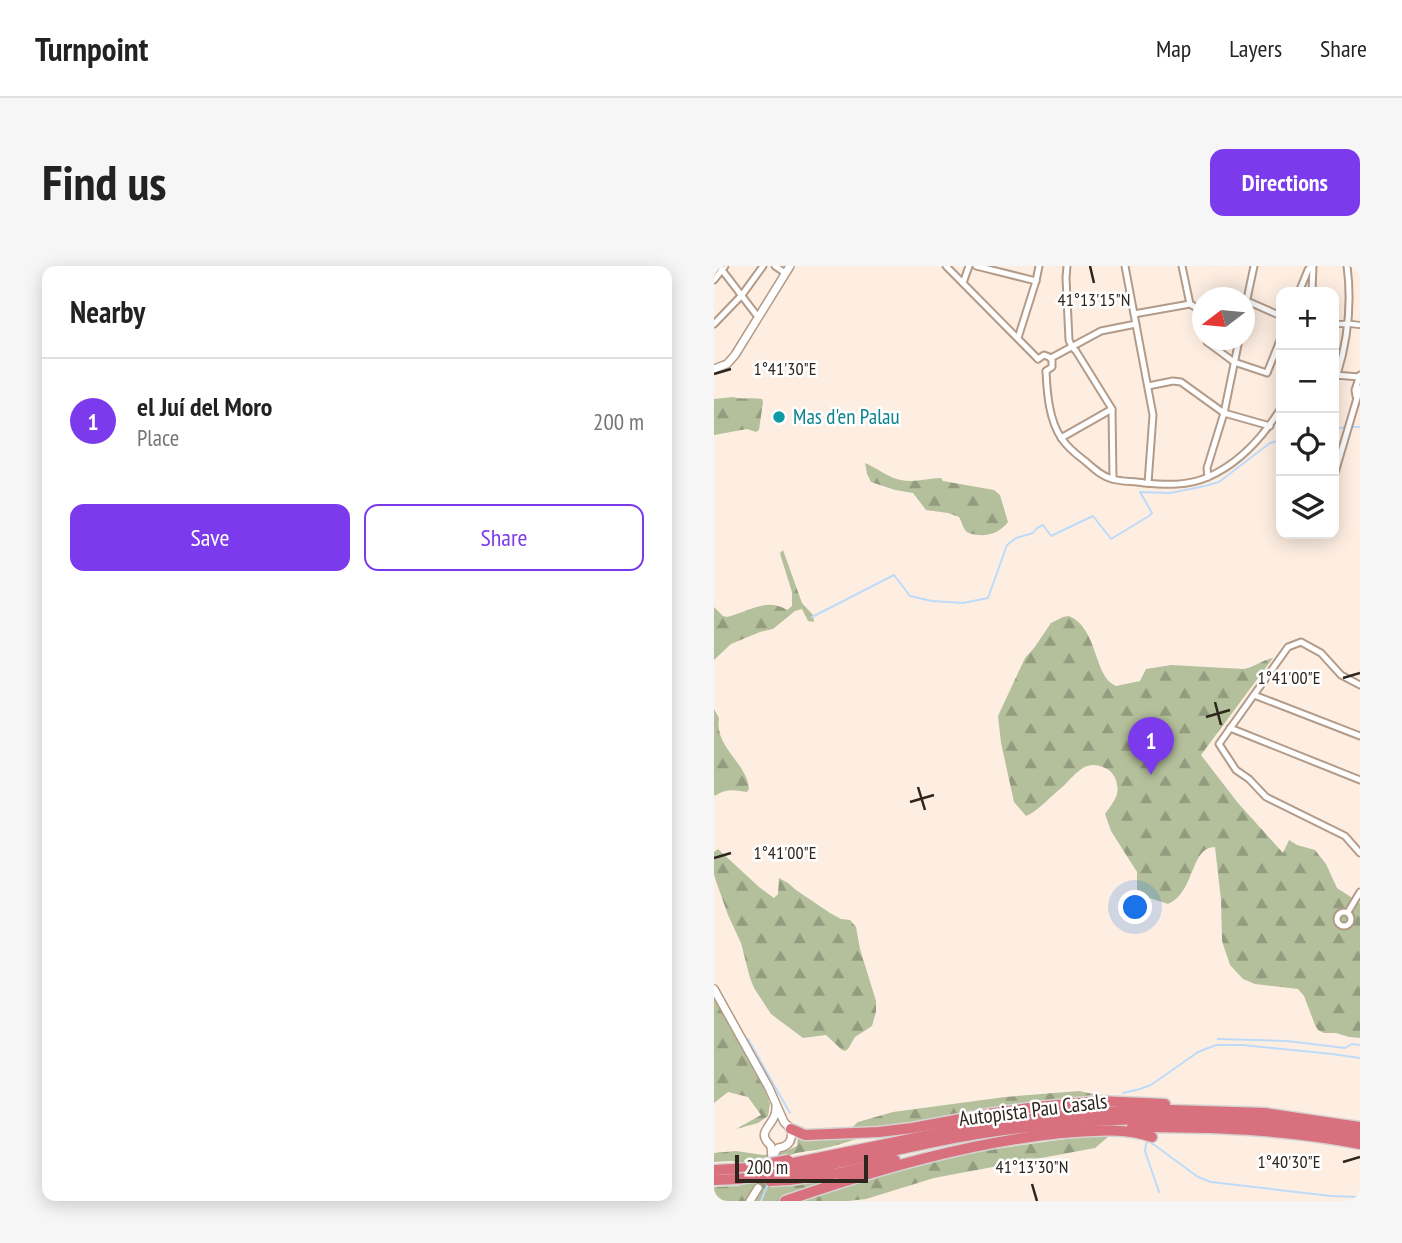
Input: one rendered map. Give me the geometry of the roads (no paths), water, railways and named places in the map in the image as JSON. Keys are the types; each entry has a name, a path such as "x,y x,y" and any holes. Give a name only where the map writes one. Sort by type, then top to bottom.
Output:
{"highway":[{"path":"788,1126 805,1135 879,1132 993,1113 1100,1101 1207,1107 1218,1111"},
{"name":"Autopista Pau Casals","path":"714,1182 738,1181 922,1136 1042,1117 1122,1111 1218,1111 1265,1113 1360,1127"},
{"name":"Autopista Pau Casals","path":"714,1170 789,1169 974,1134 1103,1120 1258,1122 1360,1135"},
{"path":"789,1169 828,1152 912,1128"},
{"path":"789,1169 839,1173 922,1153 990,1142 1123,1128 1255,1130 1360,1144"},
{"path":"1097,1131 1141,1133 1152,1137"},
{"path":"785,1201 907,1163 990,1142"}],"street":[{"path":"714,324 742,295 763,266"},
{"path":"714,369 727,364 735,355 788,270 775,266"},
{"path":"946,266 1018,338 1046,371 1052,414 1061,438 1069,449 1102,475 1113,479 1174,485 1208,477 1243,455 1270,426 1278,413"},
{"path":"963,283 969,266"},
{"path":"976,266 1036,281"},
{"path":"1018,338 1039,266"},
{"path":"1067,266 1069,340 1112,409 1113,479"},
{"path":"1125,266 1153,415 1148,483"},
{"path":"1134,314 1190,304 1182,266"},
{"path":"1250,287 1254,266"},
{"path":"1302,287 1312,266"},
{"path":"1312,266 1312,287"},
{"path":"1339,366 1348,324 1350,288 1347,266"},
{"path":"714,280 722,267 758,317"},
{"path":"1255,305 1276,315"},
{"path":"1051,358 1101,331 1136,324"},
{"path":"1339,324 1360,325"},
{"path":"1218,350 1234,362 1267,373 1276,350"},
{"path":"1208,477 1207,468 1224,413 1237,350"},
{"path":"1038,364 1045,355 1051,358"},
{"path":"1046,371 1052,367 1051,358"},
{"path":"1339,375 1360,376 1355,390 1356,399"},
{"path":"1147,386 1181,382 1224,413 1270,426"},
{"path":"1339,458 1360,388"},
{"path":"1061,438 1112,409"},
{"path":"1360,685 1341,675 1321,653 1301,642 1289,647 1220,744 1236,770 1266,797 1345,836 1360,853"},
{"path":"1254,695 1360,736"},
{"path":"1230,728 1360,780"},
{"path":"1348,912 1360,892"},
{"path":"714,989 788,1126 792,1138 790,1143 774,1147 766,1142 764,1135 766,1126 775,1117 776,1106"},
{"path":"771,1122 778,1120 788,1126"},
{"path":"753,1200 758,1188"}],"waterway":[{"path":"1339,428 1347,427"},
{"path":"1352,427 1360,427"},
{"path":"812,617 894,575 910,596 963,603 988,598 1007,545 1016,538 1033,533 1043,525 1051,536 1093,516 1111,539 1152,513 1140,492 1170,493 1219,482 1270,443 1276,441"},
{"path":"748,1039 790,1113"},
{"path":"1218,1039 1287,1041 1345,1048 1352,1044 1360,1045"},
{"path":"1123,1093 1151,1085 1198,1052 1216,1045 1243,1045 1360,1058"},
{"path":"1159,1192 1145,1151 1149,1141 1198,1177 1211,1182 1360,1197"},
{"path":"761,1201 768,1184"}],"place":[{"name":"Mas d'en Palau","path":"779,417"},
{"name":"el Juí del Moro","path":"1151,775"}]}
